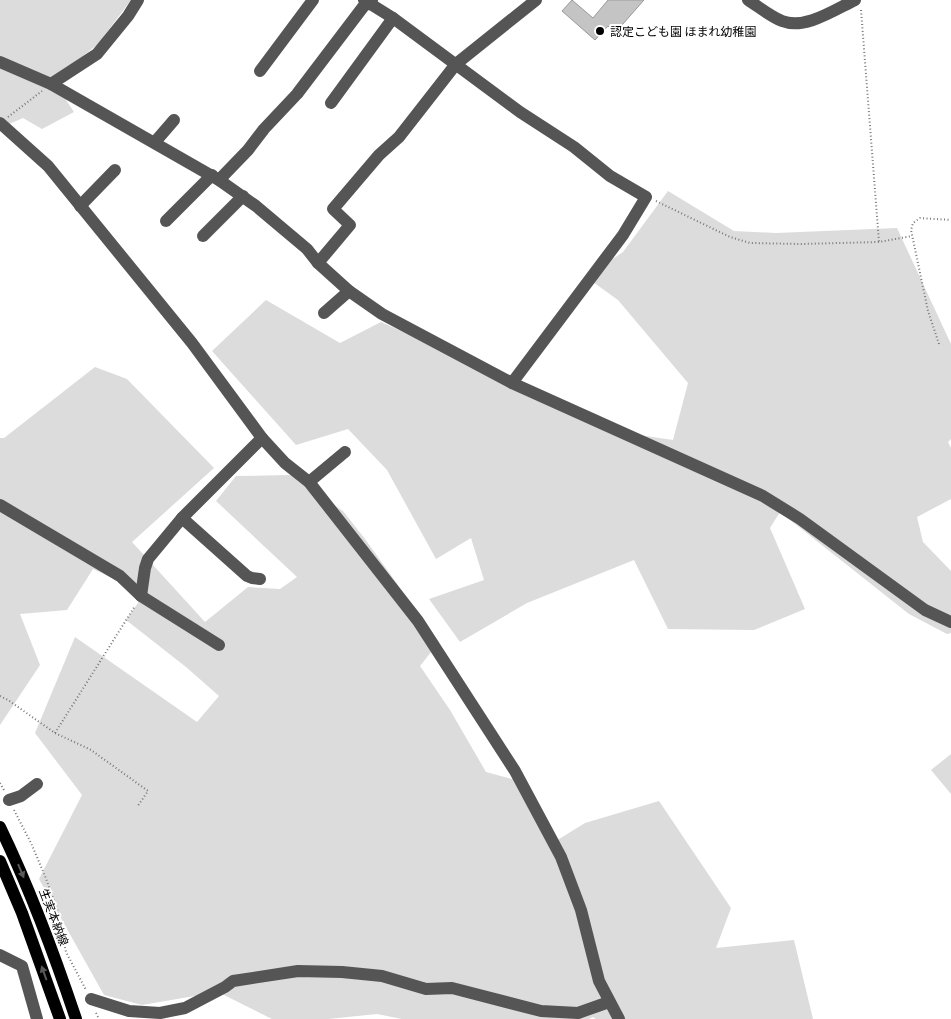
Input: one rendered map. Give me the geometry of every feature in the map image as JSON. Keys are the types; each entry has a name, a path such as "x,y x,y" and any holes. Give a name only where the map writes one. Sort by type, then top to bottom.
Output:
{"main road":[{"name":"生実本納線","path":"0,827 36,909 76,1019"},
{"path":"0,861 22,913 60,1019"}],"street":[{"path":"51,84 97,54 122,24 138,0"},
{"path":"260,71 312,0"},
{"path":"318,263 350,224 333,209 379,155 399,137 456,64 536,0"},
{"path":"748,0 781,20 792,24 803,23 858,5"},
{"path":"166,221 248,150 264,129 296,94 368,1 520,112 574,147 610,176 646,197 624,235 512,383"},
{"path":"331,103 393,18"},
{"path":"0,62 51,84 215,178 242,196 307,249 318,263 349,291 382,314 512,383 763,496 800,519 925,610 951,622"},
{"path":"155,142 174,120"},
{"path":"0,123 48,166 192,342 262,438 285,463 309,482 418,621 515,771 562,857 581,910 598,981 619,1019"},
{"path":"80,206 115,170"},
{"path":"203,236 242,196"},
{"path":"324,313 349,291"},
{"path":"141,596 144,568 148,559 182,518 262,438"},
{"path":"309,482 345,452"},
{"path":"0,505 120,576 141,596 219,645"},
{"path":"182,518 247,576 260,579"},
{"path":"9,800 21,796 37,784"},
{"path":"0,955 22,966 37,1019"},
{"path":"91,999 129,1011 160,1013 185,1008 233,981 298,971 342,972 382,976 426,989 452,988 541,1011 578,1013 609,1002"}],"path":[{"path":"858,5 879,242"},
{"path":"0,123 51,84"},
{"path":"646,197 730,237 750,244 879,242 912,236"},
{"path":"939,344 928,311 911,230 913,222 920,218 951,220"},
{"path":"55,733 141,596"},
{"path":"0,696 55,733 91,750 148,791 136,807"},
{"path":"0,783 31,843 45,876 56,909 66,952 91,999 99,1019"}],"shaded area":[{"path":"0,0 131,0 98,44 53,80 74,112 42,129 23,118 0,128"},
{"path":"668,191 734,231 776,233 897,228 951,344 951,439 948,442 951,448 951,499 917,517 923,542 951,571 951,633 947,634 909,614 780,512 770,528 805,609 754,630 668,629 634,560 527,603 460,642 429,599 484,580 471,538 436,559 387,470 348,429 296,445 212,351 266,300 340,343 381,322 485,368 604,430 673,440 688,383 618,300 586,277 623,252"},
{"path":"95,367 127,379 214,468 132,542 205,622 248,587 280,589 297,577 216,501 236,476 290,475 343,511 439,642 420,666 450,710 486,772 526,783 551,844 585,823 659,801 731,908 716,948 794,940 813,1019 596,1019 593,1017 589,1019 402,1019 377,1014 328,1019 272,1019 218,992 142,1005 104,995 39,879 82,795 35,733 75,637 197,722 219,696 186,667 126,620 145,593 93,569 67,610 20,614 40,665 0,725 0,438 4,438"},
{"path":"951,754 951,794 931,770"}],"building":[{"name":"認定こども園 ほまれ幼稚園","path":"572,0 593,18 608,0 644,0 615,33 608,26 595,40 562,11"}],"place":[{"name":"認定こども園 ほまれ幼稚園","path":"600,31"}]}
